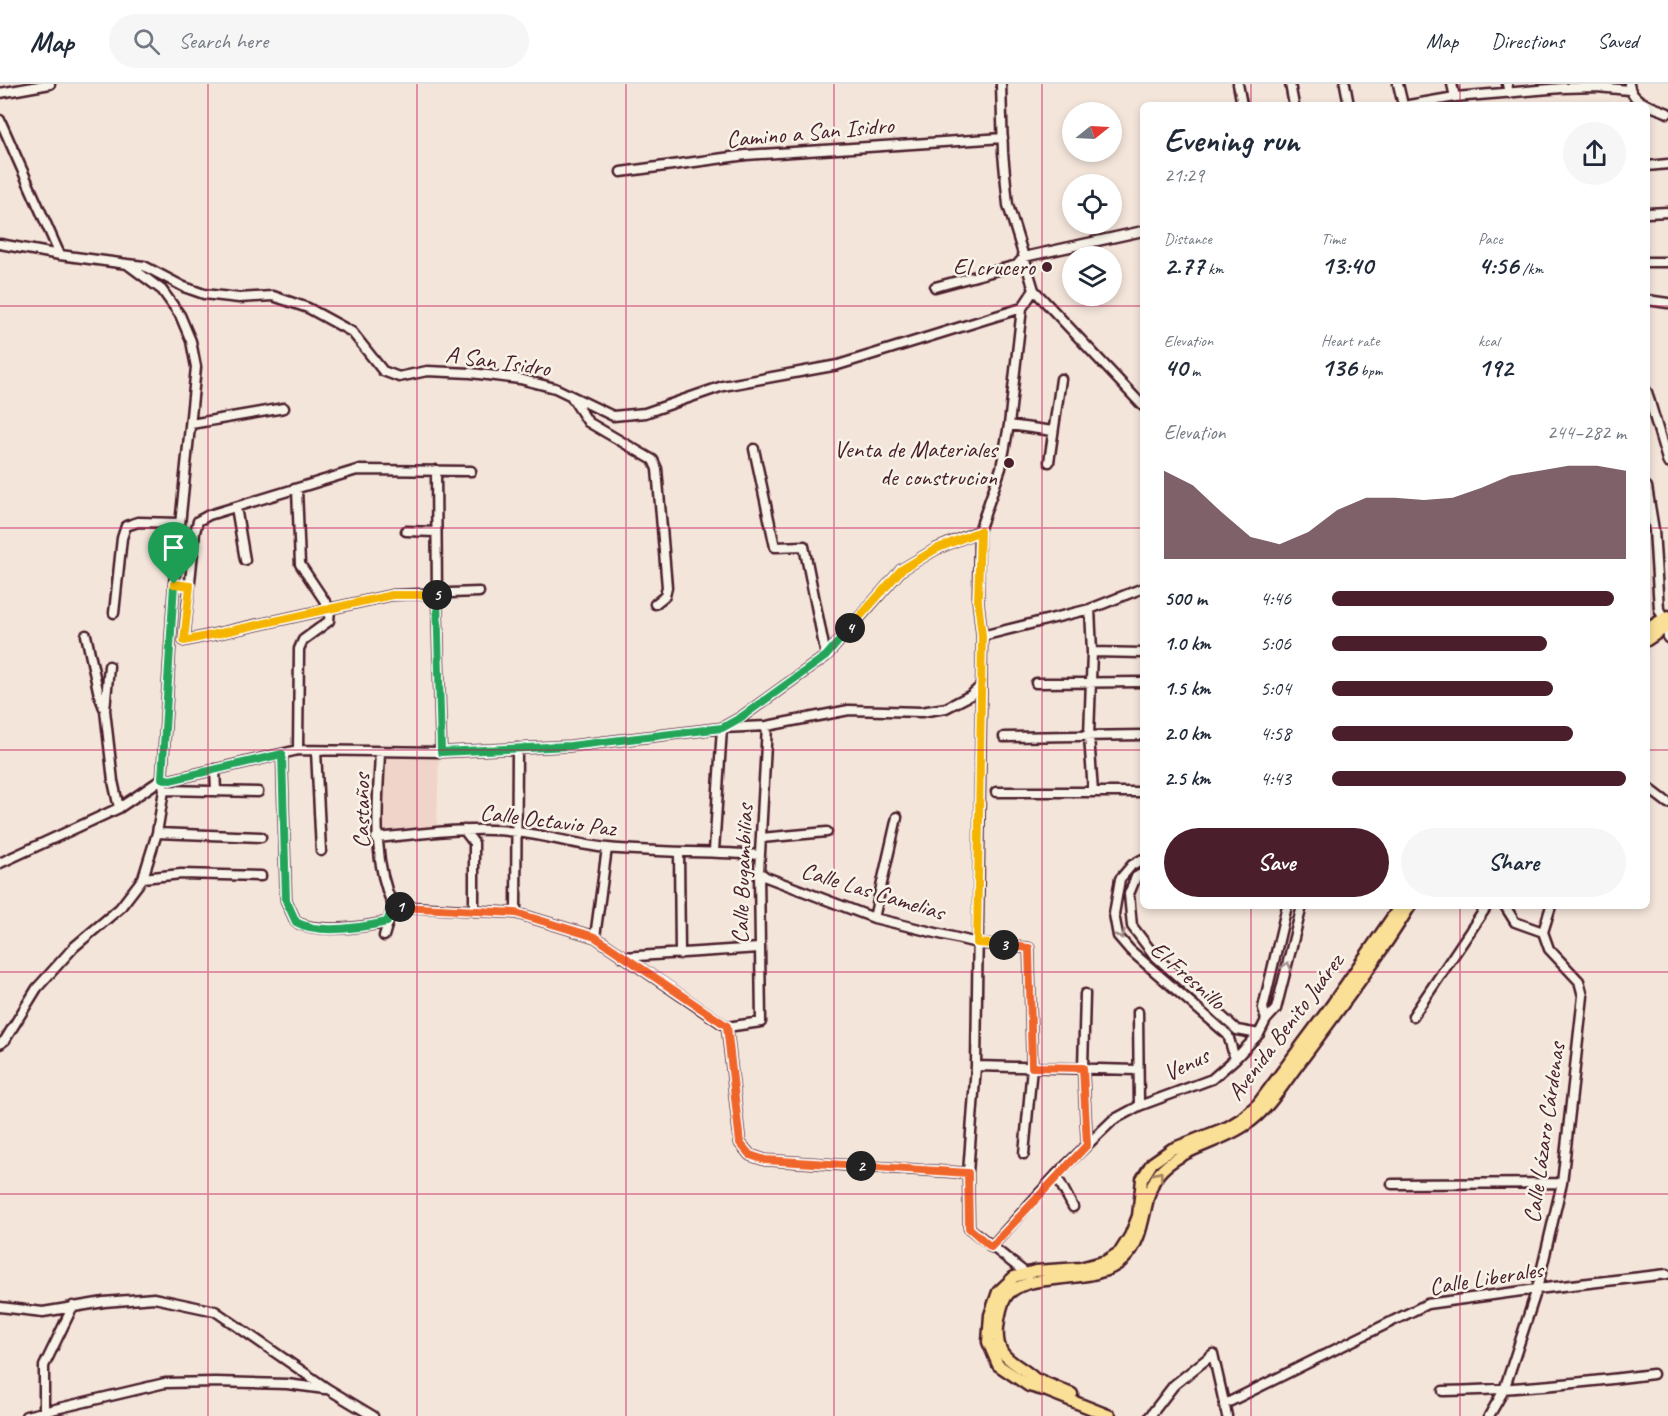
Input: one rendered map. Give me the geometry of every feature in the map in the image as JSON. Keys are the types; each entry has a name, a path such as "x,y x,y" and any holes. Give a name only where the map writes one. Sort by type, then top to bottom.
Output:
{"main road":[{"path":"1651,627 1667,621"},
{"name":"Avenida Benito Juárez","path":"1110,1416 1047,1391 1031,1382 1005,1359 997,1340 999,1317 1006,1297 1018,1285 1030,1278 1080,1278 1106,1270 1124,1259 1138,1239 1145,1221 1148,1197 1162,1170 1177,1159 1248,1124 1266,1107 1340,1009 1407,909"},
{"path":"1031,1382 1052,1399 1096,1416"},
{"path":"1031,1382 1120,1416"}],"street":[{"path":"0,93 50,84"},
{"path":"1001,84 1008,206 1034,290 1140,403"},
{"path":"1238,84 1241,102"},
{"path":"1290,84 1293,102"},
{"path":"1344,84 1348,102"},
{"path":"1398,84 1402,102"},
{"path":"1452,84 1455,97"},
{"path":"1426,102 1508,88 1561,86 1629,87 1638,100 1643,102"},
{"path":"1650,105 1668,112"},
{"path":"0,120 60,255"},
{"name":"Camino a San Isidro","path":"621,172 746,155 1003,138"},
{"path":"1650,166 1668,164"},
{"path":"1650,213 1668,212"},
{"path":"935,287 1017,265 1024,257 1140,232"},
{"name":"A San Isidro","path":"0,244 60,255 144,266 184,287 204,294 239,298 273,296 308,308 352,332 383,370 399,377 427,371 520,379 555,388 613,416 645,413 723,386 838,365 1022,308"},
{"path":"1650,262 1668,262"},
{"path":"0,1044 5,1040 37,988 74,947 120,908 143,878 157,833 164,790 162,778 179,523 196,367 191,341 180,315 162,290 127,264"},
{"path":"1030,1278 969,1228 968,1173 976,1066 982,636 978,601 980,531 1001,468 1009,424 1022,308 1034,290"},
{"path":"1650,300 1668,303"},
{"path":"1049,462 1061,379"},
{"path":"571,396 588,422 653,460 657,469 667,587 665,596 655,604"},
{"path":"1650,401 1668,463"},
{"path":"191,424 284,408"},
{"path":"1009,424 1053,431"},
{"path":"754,449 774,547 804,546 826,656"},
{"path":"471,471 357,470 209,515 198,521 184,641 392,595 479,592"},
{"path":"436,470 441,752"},
{"path":"297,489 300,564 330,609 329,621 303,640 299,649 298,750"},
{"path":"1650,505 1654,530 1659,609 1667,621 1668,638"},
{"path":"236,507 245,560"},
{"path":"114,613 122,538 126,526 138,522 179,523"},
{"path":"406,531 436,532"},
{"path":"722,728 740,718 826,656 901,570 936,549 980,531"},
{"path":"174,584 190,586"},
{"path":"982,636 1090,609 1140,589"},
{"path":"1090,609 1092,652 1089,736 1093,792"},
{"path":"86,635 99,695 105,710"},
{"path":"1092,652 1140,654"},
{"path":"108,666 105,710 113,781 119,808"},
{"path":"1036,683 1140,682"},
{"path":"0,863 119,808 162,778 170,780 298,750 441,752 570,746 722,728 767,726 849,710 921,712 946,708 971,695 981,686"},
{"name":"Calle Bugambilias","path":"727,1026 761,1022 759,855 767,726"},
{"path":"714,851 722,728"},
{"path":"1004,736 1140,735"},
{"path":"516,913 517,748"},
{"path":"316,751 321,851"},
{"name":"Castaños","path":"381,752 376,838 386,889 393,906"},
{"path":"282,754 286,900 296,922 326,928 369,926 387,922"},
{"path":"215,769 216,791"},
{"path":"1650,789 1668,803"},
{"path":"164,790 258,792"},
{"path":"996,792 1140,792"},
{"path":"874,918 897,818"},
{"path":"464,830 474,843 474,911"},
{"name":"Calle Octavio Paz","path":"376,838 464,830 516,831 607,848 679,852 714,851 759,855"},
{"path":"761,838 827,832"},
{"path":"157,833 261,837"},
{"path":"595,937 607,848"},
{"path":"679,852 680,954"},
{"path":"1140,861 1132,865 1120,879 1133,884 1140,875"},
{"name":"Calle Las Camelias","path":"759,872 766,877 874,918 977,943 1029,948 1032,1067"},
{"path":"143,878 182,874 261,876"},
{"name":"El Fresnillo","path":"1120,879 1114,914 1118,936 1130,950 1228,1037 1235,1059"},
{"name":"El Fresnillo","path":"1133,884 1129,894 1132,926 1154,955 1237,1030 1259,1034"},
{"path":"384,936 393,906 516,913 595,937 727,1026 740,1143 750,1155 765,1160 968,1173"},
{"path":"1266,1020 1263,1008 1286,909"},
{"name":"Venus","path":"991,1247 1056,1176 1113,1120 1139,1106 1212,1079 1259,1034 1266,1020 1276,1009 1301,909"},
{"path":"1413,1016 1485,909"},
{"path":"1507,909 1515,922 1543,932 1550,909"},
{"name":"Calle Lázaro Cárdenas","path":"1489,1416 1504,1390 1537,1289 1562,1183 1583,996 1579,981 1549,949 1543,932"},
{"path":"623,957 759,948"},
{"path":"1084,994 1083,1068 1087,1145"},
{"path":"1138,1012 1139,1106"},
{"path":"1228,1037 1237,1030"},
{"path":"976,1066 1137,1070"},
{"path":"1024,1154 1032,1067"},
{"path":"1056,1176 1073,1207"},
{"path":"1392,1184 1562,1183"},
{"name":"Calle Liberales","path":"1225,1404 1427,1304 1667,1274"},
{"path":"0,1307 43,1312 73,1306 154,1298 215,1311 328,1389 373,1416"},
{"path":"44,1412 44,1366 73,1306"},
{"path":"1150,1416 1174,1385 1213,1354 1227,1416"},
{"path":"1443,1391 1504,1390 1653,1374"},
{"path":"26,1416 165,1383 286,1384 328,1389"}],"shaded area":[{"path":"439,751 437,828 383,830 384,752"}],"place":[{"name":"El crucero","path":"1047,267"},
{"name":"Venta de Materiales de construcion","path":"1009,463"}],"route":[{"path":"980,531 978,601 982,636 977,943 1029,948 1032,1067 1083,1068 1087,1145 991,1247 969,1228 968,1173 765,1160 750,1155 740,1143 727,1026 595,937 516,913 393,906 387,922 369,926 326,928 300,925 296,922 286,900 282,754 170,780 162,778 174,584 190,586 184,641 392,595 437,595 441,752 570,746 722,728 740,718 826,656 901,570 936,549 980,531"}]}
